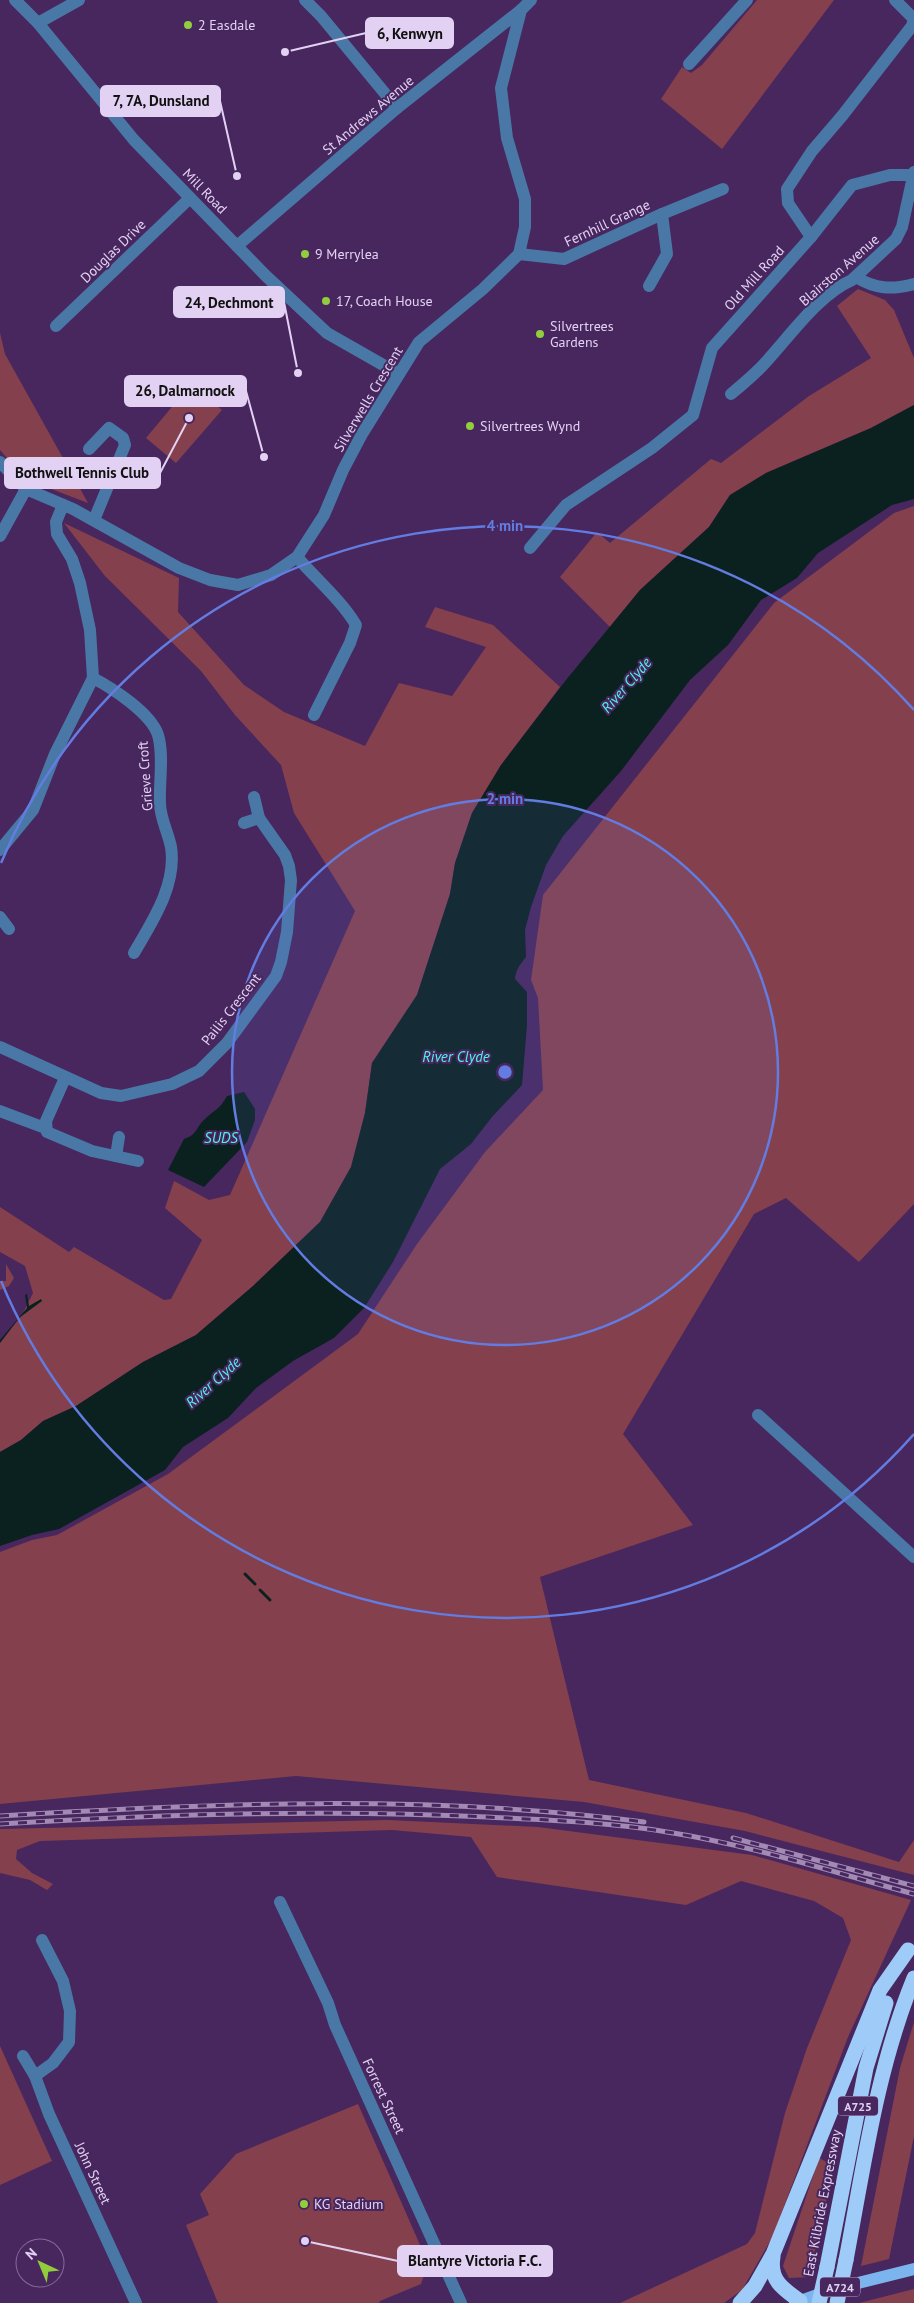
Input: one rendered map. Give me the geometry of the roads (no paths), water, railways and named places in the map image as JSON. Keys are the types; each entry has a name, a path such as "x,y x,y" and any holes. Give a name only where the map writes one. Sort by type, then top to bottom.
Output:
{"highway":[{"name":"A725","path":"740,2303 755,2286 773,2254 880,1990 911,1944"},
{"name":"East Kilbride Expressway","path":"818,2303 827,2267 866,2068 882,2014 911,1944"},
{"name":"A725","path":"837,2303 880,2084 896,2025 914,1978"},
{"name":"A725","path":"773,2254 771,2267 776,2281 797,2302"}],"main road":[{"name":"A724","path":"797,2302 834,2289 914,2269"}],"street":[{"name":"Mill Road","path":"15,0 38,23 134,140 237,246 327,333 399,374"},
{"path":"38,23 79,0"},
{"path":"305,0 321,16 397,108"},
{"path":"520,254 525,227 525,199 507,138 501,88 521,10 531,0"},
{"path":"689,64 747,0"},
{"path":"811,237 788,203 787,189 812,151 842,116 912,26 914,19 895,0"},
{"name":"St Andrews Avenue","path":"237,246 397,108 521,10"},
{"name":"Old Mill Road","path":"530,548 566,505 652,448 693,415 712,348 811,237 852,185 890,175 914,174"},
{"name":"Blairston Avenue","path":"731,394 766,362 786,336 817,306 856,277 896,239 902,227 914,174"},
{"path":"662,214 723,189"},
{"name":"Douglas Drive","path":"56,326 190,198"},
{"name":"Fernhill Grange","path":"520,254 564,259 662,214 667,254 649,286"},
{"name":"Silverwells Crescent","path":"26,489 94,520 180,568 210,580 238,585 271,575 297,557 324,515 343,470 419,342 498,276 520,254"},
{"path":"856,277 881,288 914,284"},
{"path":"89,449 109,428 124,438 125,445 94,520"},
{"path":"0,462 26,489 0,536"},
{"path":"0,850 33,810 55,754 93,678 90,630 80,584 72,559 57,534 56,522 68,507"},
{"path":"297,557 320,584 346,608 356,625 350,643 314,715"},
{"name":"Grieve Croft","path":"93,678 109,686 129,700 158,734 160,805 171,848 171,869 167,889 134,952"},
{"name":"Pailis Crescent","path":"0,1047 101,1093 122,1096 172,1084 199,1071 227,1042 276,976 287,932 291,880 289,866 284,855 259,818 254,797"},
{"path":"244,823 259,818"},
{"path":"0,917 9,929"},
{"path":"45,1128 46,1120 65,1078"},
{"path":"0,1111 45,1128 47,1132 72,1144 138,1161"},
{"path":"116,1156 119,1137"},
{"path":"758,1415 914,1557"},
{"name":"Forrest Street","path":"280,1902 328,2003 334,2026 461,2303"},
{"path":"35,2076 53,2063 69,2042 70,2011 63,1981 42,1940"},
{"name":"John Street","path":"24,2056 35,2076 49,2114 136,2303"}],"water":[{"name":"River Clyde","path":"914,405 914,499 892,505 818,553 797,578 761,600 728,645 690,680 621,771 563,836 546,865 531,907 525,930 526,957 519,967 515,979 527,992 527,1025 522,1085 492,1117 471,1144 440,1169 393,1262 364,1308 334,1338 293,1361 256,1388 228,1418 183,1447 165,1470 59,1529 32,1535 0,1546 0,1452 21,1440 43,1421 76,1406 143,1362 196,1335 253,1286 320,1222 351,1167 365,1113 372,1063 417,995 450,894 455,863 472,813 501,765 566,680 640,590 709,527 730,495 766,473 871,428"},
{"name":"SUDS","path":"244,1092 255,1109 255,1120 247,1142 204,1187 168,1170 184,1139 195,1133 203,1121 220,1106 227,1096"},
{"path":"27,1294 29,1306 41,1299 42,1301 19,1318 0,1343 0,1340 27,1308 25,1295"}],"waterway":[{"path":"245,1574 255,1584"},
{"path":"260,1590 270,1600"}],"railway":[{"path":"0,1816 242,1805 403,1804 484,1807 644,1822"},
{"path":"0,1824 182,1815 304,1813 487,1817 577,1822 622,1826 698,1837 914,1894"},
{"path":"733,1838 914,1886"}],"place":[{"name":"2 Easdale","path":"188,25"},
{"name":"6, Kenwyn","path":"285,52"},
{"name":"7, 7A, Dunsland","path":"237,176"},
{"name":"9 Merrylea","path":"305,254"},
{"name":"17, Coach House","path":"326,301"},
{"name":"Silvertrees Gardens","path":"540,334"},
{"name":"24, Dechmont","path":"298,373"},
{"name":"Bothwell Tennis Club","path":"189,418"},
{"name":"Silvertrees Wynd","path":"470,426"},
{"name":"26, Dalmarnock","path":"264,457"},
{"name":"KG Stadium","path":"304,2204"},
{"name":"Blantyre Victoria F.C.","path":"305,2241"}]}
